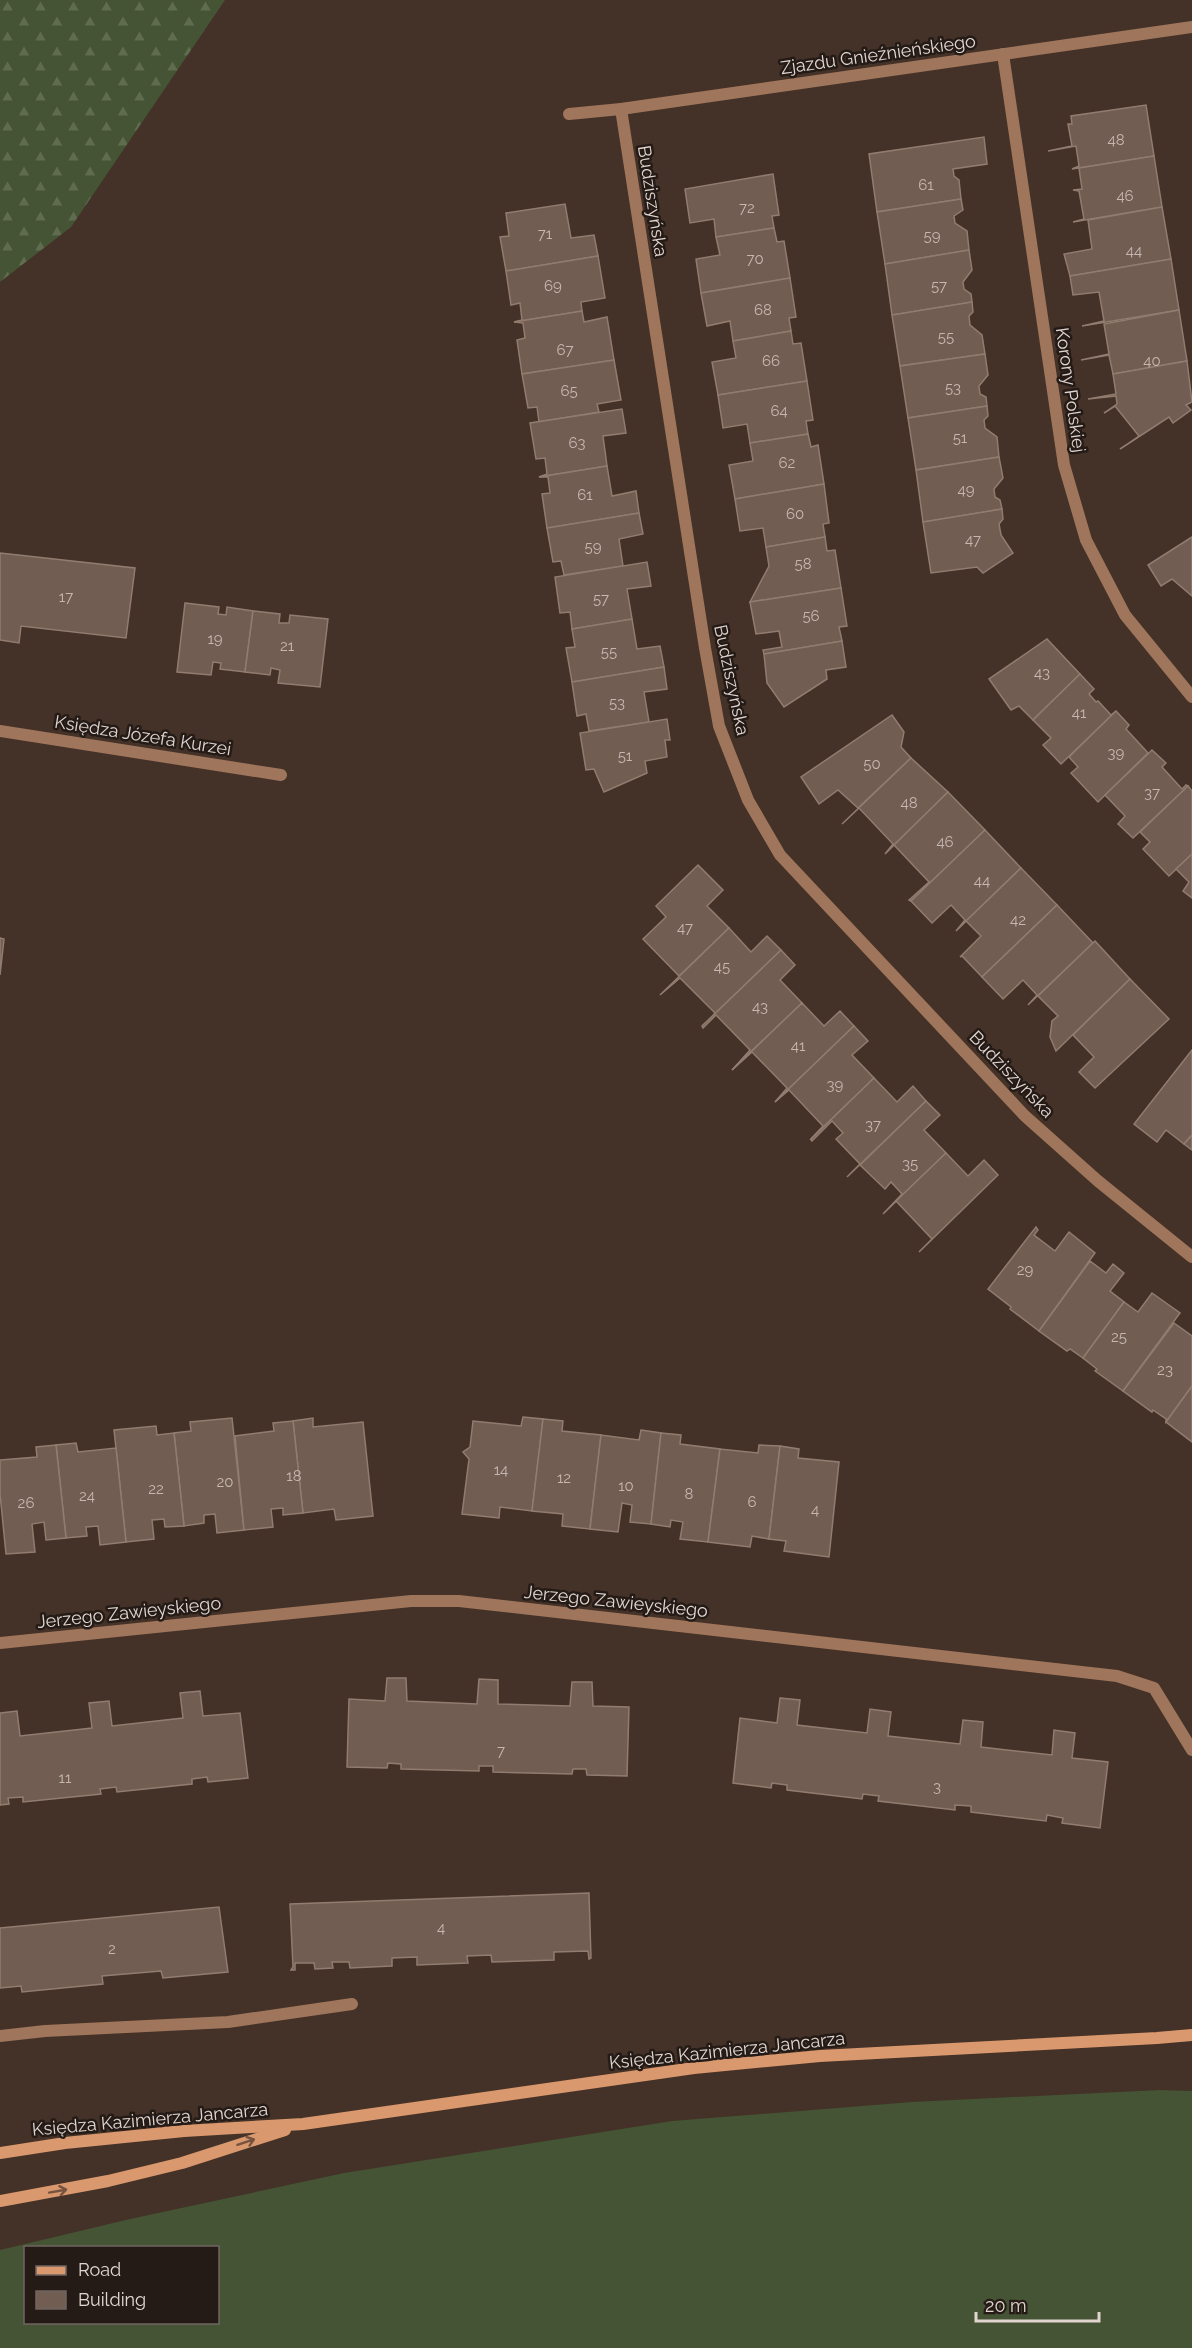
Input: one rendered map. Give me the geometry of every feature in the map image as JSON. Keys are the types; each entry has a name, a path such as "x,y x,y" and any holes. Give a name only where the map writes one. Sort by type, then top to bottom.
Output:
{"street":[{"name":"Zjazdu Gnieźnieńskiego","path":"569,114 621,109 1192,27"},
{"name":"Korony Polskiej","path":"1003,54 1062,453 1070,486 1086,540 1125,615 1192,697"},
{"name":"Budziszyńska","path":"621,109 719,726 748,800 780,855 1025,1116 1098,1181 1192,1257"},
{"name":"Księdza Józefa Kurzei","path":"0,731 281,775"},
{"name":"Jerzego Zawieyskiego","path":"0,1643 411,1601 459,1601 1117,1676 1154,1688 1192,1750"},
{"path":"0,2036 45,2031 228,2022 352,2004"},
{"name":"Księdza Kazimierza Jancarza","path":"0,2153 65,2143 184,2131 303,2124 694,2068 808,2057 1192,2035"},
{"name":"Księdza Kazimierza Jancarza","path":"1158,2038 1192,2040"},
{"name":"Księdza Kazimierza Jancarza","path":"0,2201 108,2181 182,2163 303,2124"}],"green space":[{"path":"0,0 225,0 71,227 0,282"},
{"path":"1160,2090 1192,2091 1192,2348 0,2348 0,2250 130,2219 344,2173 672,2121 912,2102"}],"building":[{"path":"1146,105 1154,156 1072,169 1079,166 1076,146 1048,151 1072,146 1068,124 1072,124 1071,116"},
{"path":"984,137 987,164 953,169 954,176 959,180 961,199 877,212 869,154"},
{"path":"1154,156 1162,207 1073,222 1084,219 1079,191 1073,190 1082,189 1079,168"},
{"path":"773,174 779,215 772,216 774,228 716,237 714,219 690,223 685,189"},
{"path":"961,199 963,210 954,216 955,223 967,231 969,250 885,264 877,212"},
{"path":"565,204 571,238 594,235 598,256 506,271 500,237 509,236 506,213"},
{"path":"1162,207 1171,259 1070,276 1064,254 1092,249 1088,220"},
{"path":"774,228 777,242 784,241 790,278 701,293 696,259 720,255 716,237"},
{"path":"969,250 972,270 963,282 964,289 971,294 972,302 892,315 885,264"},
{"path":"598,256 605,298 581,302 582,311 514,322 522,320 520,303 511,305 506,271"},
{"path":"1171,259 1179,310 1082,326 1104,321 1099,292 1073,295 1070,276"},
{"path":"790,278 796,317 789,318 791,331 733,341 730,321 707,326 701,293"},
{"path":"972,302 973,312 969,316 970,325 982,335 985,354 900,366 892,315"},
{"path":"1179,310 1187,361 1113,374 1109,355 1081,360 1109,354 1104,324"},
{"path":"582,311 584,322 607,317 614,360 522,374 517,340 525,338 523,323 514,322"},
{"path":"791,331 793,344 801,343 807,381 718,395 712,362 736,358 733,341"},
{"path":"985,354 988,375 979,386 980,394 986,397 987,406 908,418 900,366"},
{"path":"614,360 621,400 597,404 599,412 539,422 537,407 528,408 522,374"},
{"path":"1187,361 1192,402 1186,405 1191,410 1173,423 1169,417 1120,449 1139,436 1115,406 1104,413 1117,404 1116,396 1088,399 1116,394 1113,374"},
{"path":"807,381 813,420 806,421 808,434 750,443 747,424 723,428 718,395"},
{"path":"987,406 988,416 984,420 985,428 997,437 999,457 916,470 908,418"},
{"path":"622,409 626,433 603,436 607,466 539,477 547,474 545,458 536,459 530,423"},
{"path":"808,434 811,447 818,445 824,484 735,499 729,465 753,461 750,443"},
{"path":"999,457 1003,478 994,489 995,497 1000,500 1002,509 923,522 916,470"},
{"path":"607,466 612,496 636,491 639,513 547,528 542,494 550,493 548,477 539,477"},
{"path":"824,484 829,523 823,524 825,537 766,547 763,528 740,531 735,499"},
{"path":"1002,509 1003,519 999,524 1001,535 1013,553 983,573 977,567 931,573 923,522"},
{"path":"639,513 643,534 619,539 623,566 564,575 561,561 553,562 547,528"},
{"path":"825,537 827,551 835,550 841,588 750,602 769,566 766,547"},
{"path":"1192,537 1192,596 1172,579 1161,586 1148,565"},
{"path":"0,553 135,568 126,638 21,626 19,643 0,640"},
{"path":"647,562 651,586 627,589 632,619 572,629 570,612 560,613 555,577"},
{"path":"841,588 847,626 839,627 842,641 764,654 763,650 782,647 779,631 756,634 750,602"},
{"path":"185,603 219,607 218,614 226,615 227,607 253,611 245,672 220,669 221,663 213,662 211,675 177,672"},
{"path":"253,611 280,614 279,623 289,623 290,615 328,619 320,687 278,683 280,670 271,668 270,675 245,672"},
{"path":"632,619 637,649 660,646 664,667 572,682 566,648 575,647 572,629"},
{"path":"1047,639 1080,674 1033,720 1019,706 1011,710 989,679"},
{"path":"842,641 846,667 826,670 827,679 784,707 767,683 764,654"},
{"path":"664,667 667,689 644,692 649,722 589,731 586,714 577,716 572,682"},
{"path":"1080,674 1094,689 1089,694 1096,702 1098,701 1111,715 1116,711 1061,764 1043,745 1051,738 1033,720"},
{"path":"1116,711 1129,725 1126,729 1148,753 1098,802 1071,773 1078,767 1069,757"},
{"path":"892,715 904,732 901,747 911,758 858,808 838,790 819,804 801,777"},
{"path":"667,719 670,740 665,740 667,757 645,761 647,773 604,792 594,769 586,770 580,733"},
{"path":"1152,750 1166,763 1162,767 1182,789 1188,786 1133,838 1118,824 1125,816 1105,795"},
{"path":"911,758 948,792 885,854 893,844 859,808 842,824"},
{"path":"1188,786 1192,791 1192,854 1169,876 1143,849 1150,842 1140,832"},
{"path":"948,792 985,830 911,901 909,900 929,882 894,845"},
{"path":"985,830 1021,868 956,931 965,920 951,905 932,923 911,901"},
{"path":"1192,854 1192,898 1183,891 1189,882 1176,869"},
{"path":"698,865 723,890 707,906 729,928 679,976 643,939 666,917 656,906"},
{"path":"1021,868 1057,905 982,977 962,956 960,957 981,936 966,921"},
{"path":"1057,905 1093,943 1028,1005 1037,995 1023,980 1003,999 982,977"},
{"path":"729,928 751,952 767,936 781,950 712,1017 715,1013 680,978 660,995"},
{"path":"0,938 4,939 0,975"},
{"path":"1095,941 1130,979 1056,1051 1050,1037 1052,1021 1058,1016 1038,996"},
{"path":"781,950 795,965 780,980 802,1003 732,1070 750,1050 716,1015 703,1028 702,1026"},
{"path":"1130,979 1169,1019 1095,1088 1079,1072 1094,1057 1073,1035"},
{"path":"802,1003 824,1026 840,1011 854,1026 775,1102 787,1088 752,1052 732,1070"},
{"path":"854,1026 868,1041 852,1055 874,1078 810,1140 823,1126 789,1090 775,1102"},
{"path":"1192,1050 1192,1135 1184,1144 1166,1130 1157,1142 1134,1124"},
{"path":"874,1078 897,1102 913,1086 926,1101 847,1177 860,1164 836,1139 843,1133 832,1121 812,1141 811,1139"},
{"path":"926,1101 940,1115 924,1130 946,1153 883,1214 902,1194 891,1182 885,1189 860,1165"},
{"path":"1192,1135 1192,1150 1184,1144"},
{"path":"946,1153 968,1176 984,1160 998,1175 919,1252 932,1239 896,1201"},
{"path":"1036,1227 1038,1230 1034,1235 1055,1251 1069,1232 1095,1253 1039,1331 988,1289"},
{"path":"1090,1261 1106,1273 1113,1264 1124,1273 1110,1291 1124,1302 1083,1358 1070,1349 1067,1351 1039,1331"},
{"path":"1152,1293 1180,1313 1123,1391 1095,1371 1097,1369 1083,1358 1124,1302 1138,1312"},
{"path":"1174,1323 1192,1336 1192,1386 1166,1422 1166,1419 1123,1391"},
{"path":"1192,1386 1192,1442 1166,1422"},
{"path":"523,1417 543,1419 532,1511 500,1507 499,1518 462,1514 469,1459 463,1452 470,1447 473,1421 521,1426"},
{"path":"232,1418 244,1530 217,1533 215,1514 204,1515 204,1523 184,1526 174,1433 191,1431 190,1422"},
{"path":"313,1418 313,1427 363,1422 373,1516 336,1520 334,1509 303,1513 293,1421"},
{"path":"543,1419 563,1421 562,1431 601,1435 590,1529 562,1526 563,1514 532,1511"},
{"path":"293,1421 303,1513 283,1515 283,1508 271,1509 273,1527 244,1530 235,1436 274,1431 273,1423"},
{"path":"156,1426 157,1435 174,1433 184,1526 165,1527 164,1519 152,1520 154,1539 126,1542 114,1430"},
{"path":"641,1430 661,1433 651,1524 630,1522 632,1505 622,1503 618,1532 590,1529 601,1435 639,1440"},
{"path":"661,1433 681,1435 680,1444 720,1449 708,1542 680,1539 683,1522 671,1520 670,1527 651,1524"},
{"path":"76,1443 78,1452 116,1448 126,1542 100,1545 98,1526 86,1527 87,1536 66,1538 56,1445"},
{"path":"56,1445 66,1538 46,1540 44,1522 32,1524 35,1552 6,1554 0,1494 0,1460 37,1457 36,1447"},
{"path":"759,1445 780,1446 769,1539 752,1536 750,1547 708,1542 720,1449 758,1453"},
{"path":"780,1446 799,1449 798,1458 839,1462 829,1557 784,1551 786,1541 769,1539"},
{"path":"387,1678 406,1678 407,1701 477,1704 479,1679 498,1680 498,1704 570,1706 572,1682 592,1682 593,1706 629,1707 627,1776 587,1775 586,1769 573,1769 572,1774 493,1772 493,1766 479,1766 479,1771 401,1769 401,1764 388,1763 387,1768 347,1767 349,1699 385,1701"},
{"path":"200,1691 203,1716 240,1713 248,1778 208,1782 207,1777 192,1779 192,1784 117,1792 116,1787 100,1789 101,1794 23,1802 23,1797 8,1798 9,1804 0,1805 0,1713 17,1711 20,1736 92,1728 89,1703 109,1701 112,1726 183,1718 180,1693"},
{"path":"780,1698 800,1700 797,1725 867,1733 870,1709 891,1712 888,1736 960,1744 963,1720 983,1722 981,1747 1052,1755 1054,1730 1075,1733 1072,1758 1108,1762 1100,1828 1062,1823 1063,1818 1047,1815 1046,1821 971,1812 971,1806 955,1805 955,1810 878,1801 879,1796 863,1794 862,1799 787,1790 787,1785 772,1783 771,1788 733,1783 740,1718 777,1723"},
{"path":"589,1893 591,1958 589,1959 588,1951 554,1952 554,1960 492,1962 491,1955 467,1956 468,1963 417,1965 417,1957 392,1958 392,1966 350,1968 349,1962 332,1962 333,1968 315,1969 314,1963 295,1963 295,1970 291,1970 293,1967 290,1904"},
{"path":"219,1907 228,1972 163,1978 161,1971 102,1976 103,1984 22,1992 21,1986 0,1988 0,1928"}]}
